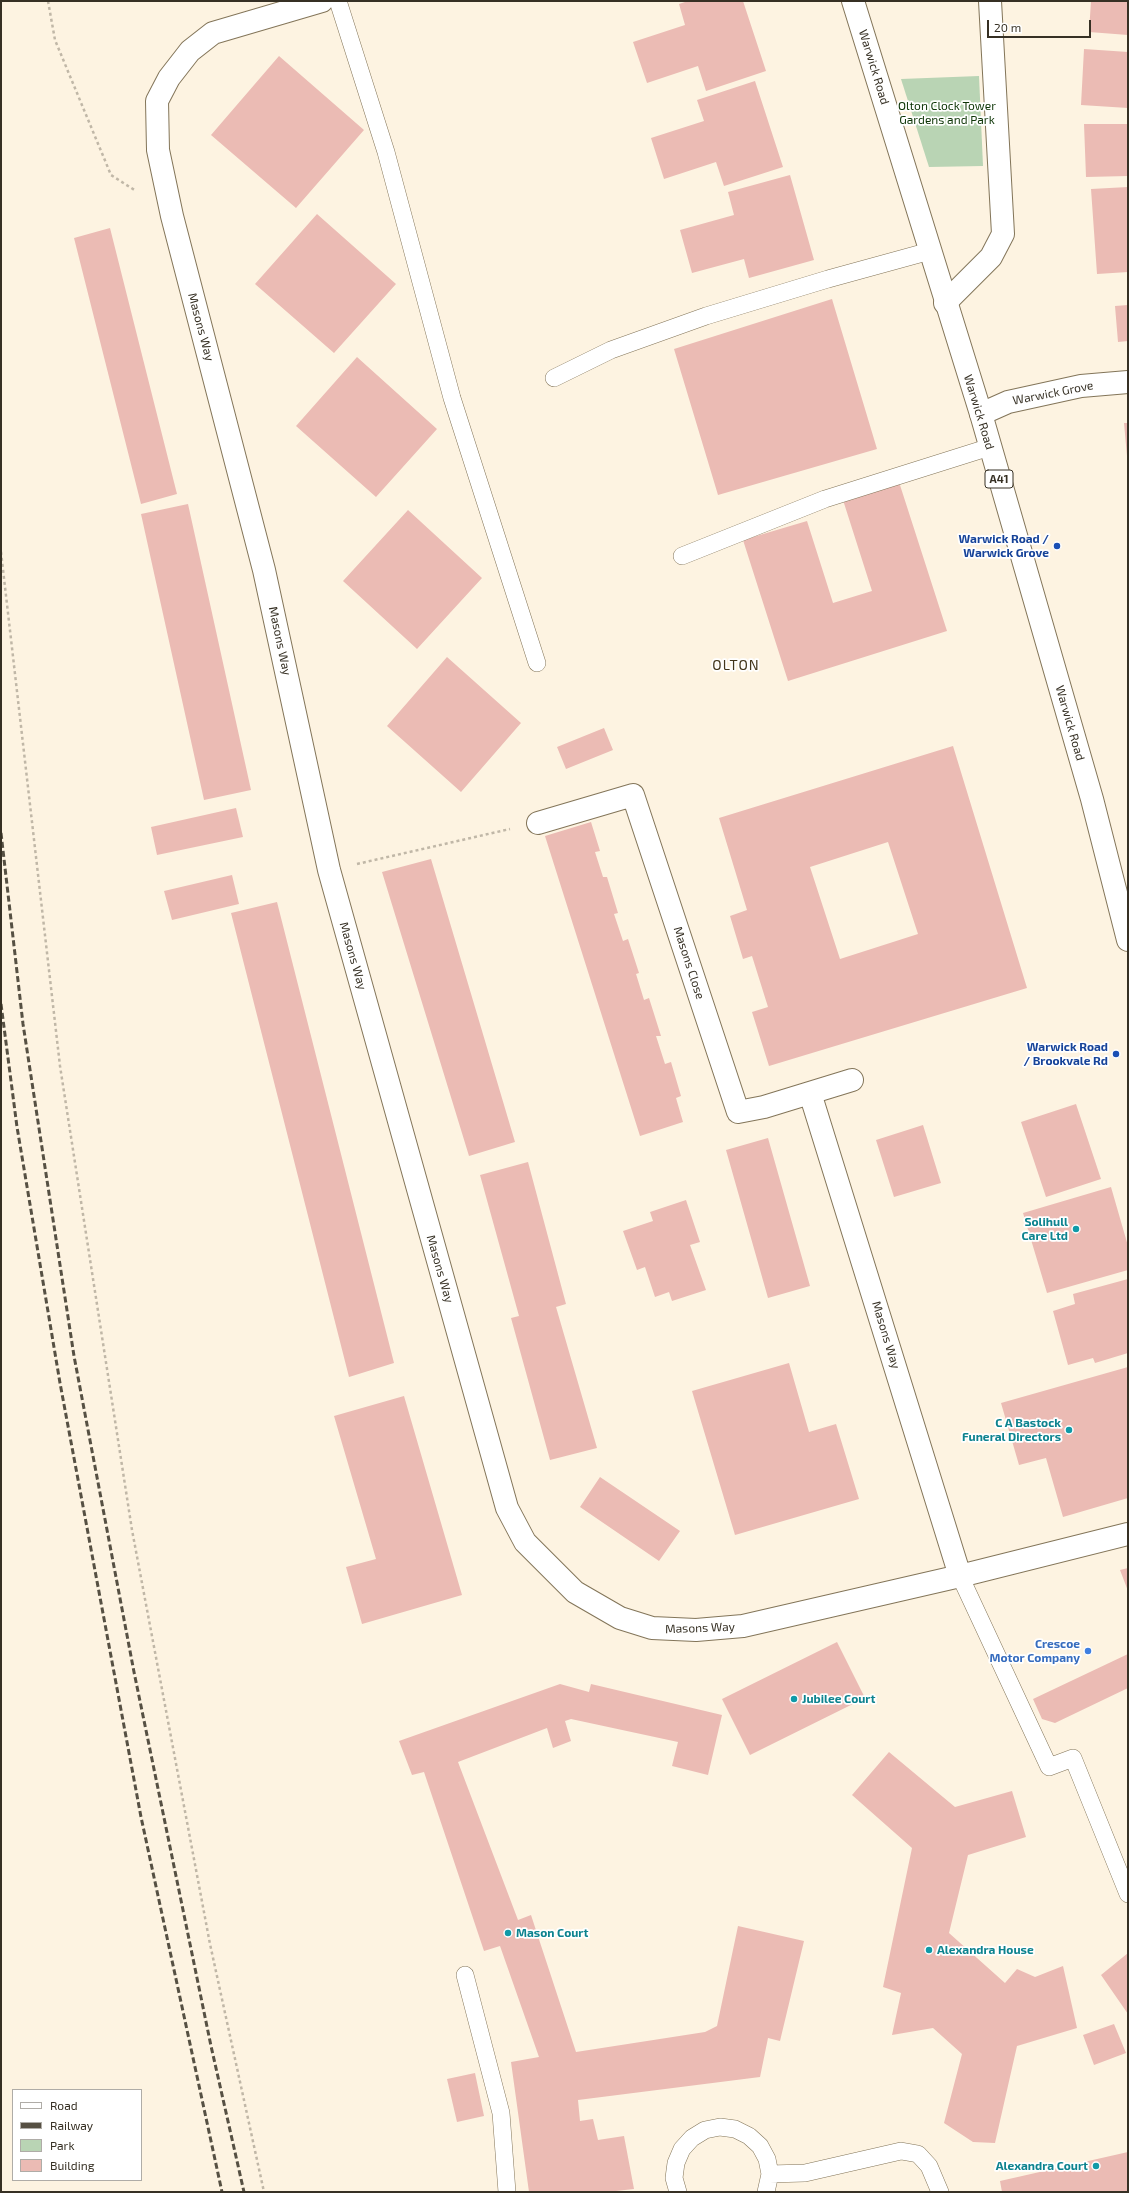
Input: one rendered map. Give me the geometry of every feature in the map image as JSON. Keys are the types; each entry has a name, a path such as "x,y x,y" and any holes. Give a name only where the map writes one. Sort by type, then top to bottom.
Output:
{"main road":[{"name":"Masons Way","path":"322,1 214,33 190,51 169,78 157,101 158,150 172,216 264,570 329,870 507,1508 525,1542 575,1592 620,1618 652,1628 696,1630 743,1626 960,1576 1128,1534"},
{"name":"Warwick Road","path":"853,1 990,447 1092,799 1128,940"},
{"path":"945,303 991,257 1003,234 990,1"},
{"name":"Warwick Grove","path":"980,414 1008,402 1081,386 1128,382"},
{"name":"Masons Close","path":"538,823 633,795 738,1112 852,1080"},
{"name":"Masons Way","path":"810,1093 960,1576"}],"lane":[{"path":"338,1 386,152 452,398 537,662"},
{"path":"554,378 611,350 706,316 828,279 930,252"},
{"path":"682,556 825,499 990,447"},
{"path":"960,1576 1049,1767 1073,1758 1128,1894"},
{"path":"465,1975 500,2113 507,2192"},
{"path":"678,2192 674,2178 676,2163 682,2149 692,2138 705,2130 720,2127 735,2129 749,2136 760,2146 767,2159 770,2174 766,2192"},
{"path":"770,2174 806,2173 901,2151 918,2154 929,2166 940,2192"}],"path":[{"path":"48,1 55,40 111,175 172,216"},
{"path":"1,552 60,1066 132,1530 210,1944 264,2192"},
{"path":"329,870 538,823"}],"green space":[{"name":"Olton Clock Tower Gardens and Park","path":"979,76 983,166 929,167 901,79"}],"building":[{"path":"688,1 743,1 766,71 706,91 698,66 647,83 633,42 685,25 679,4"},
{"path":"1091,1 1128,1 1128,35 1089,32"},
{"path":"1084,49 1128,52 1128,108 1081,105"},
{"path":"279,56 364,130 296,208 211,135"},
{"path":"755,81 783,167 724,186 716,162 664,179 651,138 704,121 697,100"},
{"path":"1084,124 1128,124 1128,176 1086,177"},
{"path":"790,175 814,260 749,278 744,259 692,273 680,230 734,215 728,192"},
{"path":"1128,187 1128,272 1097,274 1091,189"},
{"path":"317,214 396,284 334,353 255,284"},
{"path":"110,228 177,494 141,504 74,238"},
{"path":"832,299 877,449 718,495 674,349"},
{"path":"1128,305 1128,341 1118,342 1115,306"},
{"path":"357,357 437,429 376,497 296,426"},
{"path":"1124,423 1128,423 1128,456 1127,456"},
{"path":"899,482 947,631 788,681 743,540 807,521 833,603 872,591 843,500"},
{"path":"188,504 251,790 204,800 141,514"},
{"path":"408,510 482,578 417,649 343,581"},
{"path":"447,657 521,723 461,792 387,726"},
{"path":"604,728 613,750 566,769 557,747"},
{"path":"953,746 1027,988 769,1066 752,1012 768,1007 752,956 743,959 730,916 747,910 719,818","holes":["888,842 918,934 840,959 810,867"]},
{"path":"236,808 243,837 157,855 151,827"},
{"path":"591,822 600,851 595,852 603,877 607,877 618,913 614,914 623,941 628,939 639,973 636,974 644,1000 649,998 661,1036 656,1036 665,1064 671,1062 681,1096 676,1098 683,1122 640,1136 545,836"},
{"path":"431,859 515,1142 469,1156 382,872"},
{"path":"232,875 239,904 172,920 164,891"},
{"path":"277,902 394,1363 349,1377 231,913"},
{"path":"1076,1104 1101,1179 1046,1197 1021,1122"},
{"path":"923,1125 941,1183 894,1197 876,1140"},
{"path":"768,1138 810,1286 768,1298 726,1150"},
{"path":"528,1162 566,1304 556,1307 597,1448 550,1460 511,1318 519,1316 480,1175"},
{"name":"Solihull Care Ltd","path":"1111,1187 1128,1246 1128,1270 1047,1293 1023,1213"},
{"path":"686,1200 700,1242 690,1245 706,1290 672,1301 669,1292 655,1297 645,1267 637,1270 623,1231 653,1221 650,1212"},
{"path":"1128,1279 1128,1353 1095,1363 1093,1358 1068,1365 1053,1311 1075,1304 1073,1294"},
{"path":"789,1363 809,1432 836,1424 859,1499 735,1535 692,1391"},
{"name":"C A Bastock Funeral Directors","path":"1128,1367 1128,1498 1063,1517 1046,1458 1019,1465 1001,1403"},
{"path":"404,1396 462,1595 362,1624 346,1567 376,1559 334,1416"},
{"path":"600,1477 680,1531 659,1561 580,1507"},
{"path":"1128,1568 1128,1591 1120,1570"},
{"name":"Jubilee Court","path":"837,1642 865,1698 750,1755 722,1699"},
{"path":"1128,1654 1128,1688 1055,1723 1042,1719 1033,1699"},
{"name":"Mason Court","path":"560,1684 589,1692 591,1684 722,1715 708,1775 672,1766 678,1742 571,1719 565,1721 571,1741 553,1748 547,1728 458,1762 518,1920 531,1915 576,2052 705,2032 717,2026 738,1926 804,1941 780,2041 768,2038 760,2077 578,2100 580,2121 593,2119 598,2140 624,2136 634,2189 607,2192 529,2192 511,2062 539,2057 500,1946 484,1951 424,1772 412,1775 399,1741"},
{"name":"Alexandra House","path":"889,1752 955,1807 1012,1791 1026,1837 968,1855 949,1933 1005,1983 1017,1969 1035,1977 1063,1966 1077,2028 1017,2046 995,2143 973,2142 944,2123 962,2054 933,2028 892,2035 901,1993 883,1987 912,1848 852,1795"},
{"path":"1128,1953 1128,2014 1101,1975"},
{"path":"1114,2024 1126,2053 1094,2065 1083,2035"},
{"path":"475,2073 484,2116 457,2122 447,2079"},
{"name":"Alexandra Court","path":"1128,2152 1128,2192 1002,2192 1000,2181"}],"railway":[{"path":"1,833 23,1024 74,1356 134,1672 211,2046 244,2192"},
{"path":"1,1004 17,1127 60,1383 141,1817 222,2192"}],"place":[{"name":"Warwick Road / Warwick Grove","path":"1057,546"},
{"name":"Warwick Road / Brookvale Rd","path":"1116,1054"},
{"name":"Solihull Care Ltd","path":"1076,1229"},
{"name":"C A Bastock Funeral Directors","path":"1069,1430"},
{"name":"Crescoe Motor Company","path":"1088,1651"},
{"name":"Jubilee Court","path":"794,1699"},
{"name":"Mason Court","path":"508,1933"},
{"name":"Alexandra House","path":"929,1950"},
{"name":"Alexandra Court","path":"1096,2166"}],"district":[{"name":"OLTON","path":"736,665"}]}
